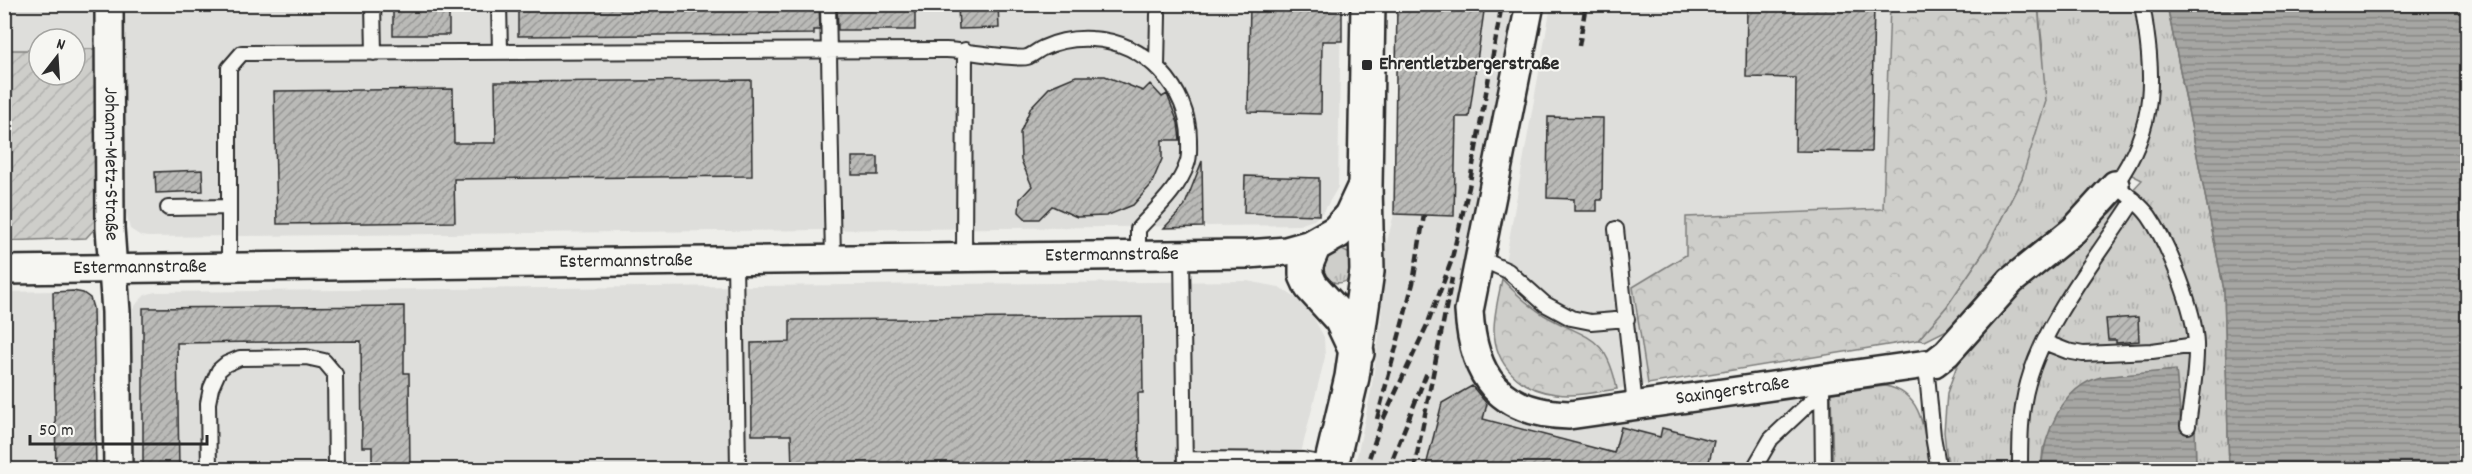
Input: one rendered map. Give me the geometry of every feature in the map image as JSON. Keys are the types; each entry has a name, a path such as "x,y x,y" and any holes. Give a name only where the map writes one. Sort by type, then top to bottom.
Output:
{"street":[{"name":"Johann-Metz-Straße","path":"109,4 110,228 116,312 118,470"},
{"path":"1331,467 1357,353 1367,267 1365,186 1368,4"},
{"name":"Saxingerstraße","path":"1530,4 1469,311 1470,330 1477,361 1494,387 1509,400 1524,408 1554,415 1569,415 1822,385 1934,363 1947,353 2012,281 2074,230 2125,193"},
{"path":"1357,353 1341,319 1306,275 1305,264 1311,250 1337,232 1351,216 1365,186"},
{"path":"1315,289 1330,298 1347,297 1360,287 1367,267 1364,253 1355,243 1344,237 1323,240"},
{"name":"Estermannstraße","path":"4,270 1248,254 1286,251 1323,240"},
{"name":"Estermannstraße","path":"1248,254 1285,267 1315,289"}],"lane":[{"path":"373,4 374,53"},
{"path":"499,4 500,52"},
{"path":"828,4 833,259"},
{"path":"2020,470 2023,404 2034,365 2044,342 2079,284 2125,193 2150,109 2150,56 2142,4"},
{"path":"1157,67 1158,14"},
{"path":"230,267 229,68 242,54 965,50 1026,57 1045,47 1062,42 1094,39 1116,43 1137,52 1157,67 1179,96 1190,127 1187,165 1169,195 1137,229 1138,255"},
{"path":"964,256 965,50"},
{"path":"2125,193 2148,215 2161,237 2195,329 2196,345 2188,426"},
{"path":"168,208 229,207"},
{"path":"1616,229 1635,406"},
{"path":"1182,254 1185,464 1303,460 1331,467"},
{"path":"1479,258 1508,271 1545,304 1571,318 1591,322 1626,319"},
{"path":"735,260 738,470"},
{"path":"2044,342 2067,351 2083,354 2152,351 2196,345"},
{"path":"209,470 208,403 213,381 219,370 240,358 306,357 324,361 335,374 336,470"},
{"path":"1926,365 1939,470"},
{"path":"1753,470 1771,439 1822,385"},
{"path":"1822,385 1823,470"}],"shaded area":[{"path":"4,5 97,5 98,49 87,49 87,27 27,27 27,50 5,50"},
{"path":"125,5 1341,5 1338,187 1324,211 1314,220 1299,225 141,236 130,229 126,212"},
{"path":"1397,5 1514,5 1455,310 1464,365 1473,382 1489,401 1503,413 1529,422 1557,428 1580,429 1831,393 1832,469 1354,470 1371,391 1381,321 1385,249 1394,214"},
{"path":"1551,5 1890,5 1883,209 1686,217 1686,255 1633,287 1648,384 1617,389 1614,377 1569,326 1545,315 1521,299 1502,279"},
{"path":"2167,5 2467,5 2467,469 2229,469 2224,290"},
{"path":"1247,281 1279,287 1293,296 1309,309 1324,337 1325,357 1297,469 135,470 134,467 133,309 145,295 155,292"},
{"path":"4,292 77,292 85,297 96,311 98,469 5,469"},
{"path":"2176,370 2181,424 2195,427 2196,469 2041,470 2051,427 2066,401 2076,390 2087,382 2101,377"}],"green space":[{"path":"1890,5 2038,5 2046,101 2022,178 1987,247 1947,306 1918,340 1648,384 1633,287 1686,255 1686,217 1883,209"},
{"path":"2038,5 2167,5 2224,290 2229,469 2196,469 2195,428 2181,424 2176,371 2101,377 2043,448 2041,469 1948,469 1944,432 1947,393 1956,368 1970,341 2023,279 2111,213 2142,180 2118,168 2110,180 1959,324 1925,341 1918,340 1947,306 1987,247 2022,178 2043,51"},
{"path":"87,49 98,49 98,225 86,238 5,241 4,50 27,50 27,87 87,87"},
{"path":"1340,249 1350,254 1351,278 1339,283 1331,281 1322,272 1323,258"},
{"path":"1502,279 1538,311 1592,340 1607,357 1617,389 1579,395 1556,394 1532,387 1512,374 1499,355 1494,330"},
{"path":"1885,386 1898,390 1916,407 1924,430 1930,469 1833,469 1831,393"}],"building":[{"path":"393,4 449,4 449,35 393,35"},
{"path":"518,4 819,4 820,30 814,30 814,34 518,36"},
{"path":"837,4 915,4 915,30 838,30"},
{"path":"958,4 998,4 999,28 959,29"},
{"path":"1250,4 1342,4 1342,41 1322,41 1321,114 1248,112"},
{"path":"1397,4 1485,4 1469,117 1456,117 1454,216 1394,214"},
{"path":"1747,4 1874,4 1871,152 1795,151 1796,78 1746,77"},
{"path":"1076,76 1105,76 1143,91 1150,84 1162,97 1167,94 1178,123 1180,140 1162,140 1162,159 1151,185 1133,205 1106,216 1077,217 1052,206 1039,219 1026,219 1019,212 1020,199 1032,186 1021,160 1020,133 1031,107 1050,87"},
{"path":"751,80 752,176 454,179 455,222 277,224 274,91 453,89 454,143 496,143 495,82"},
{"path":"1548,117 1603,118 1602,200 1597,200 1597,211 1574,211 1574,199 1547,198"},
{"path":"852,157 878,157 878,175 852,175"},
{"path":"1202,161 1203,227 1164,228 1184,207"},
{"path":"202,170 203,191 156,193 155,172"},
{"path":"1245,176 1319,178 1319,215 1244,213"},
{"path":"53,292 83,293 90,298 93,308 96,470 56,470"},
{"path":"404,306 404,373 409,373 410,470 372,470 372,447 362,447 361,341 177,343 179,470 143,470 143,308"},
{"path":"1142,317 1143,393 1138,393 1139,470 792,470 791,435 752,435 751,343 790,342 790,320"},
{"path":"2138,317 2139,341 2116,343 2116,340 2108,340 2106,319"},
{"path":"1472,386 1487,404 1483,419 1614,453 1621,427 1660,437 1662,428 1714,441 1707,470 1425,470 1442,403"}],"railway":[{"path":"1365,470 1380,426 1428,323 1451,262 1469,187 1502,4"},
{"path":"1579,46 1586,4"},
{"path":"1377,419 1413,283 1424,215"},
{"path":"1414,470 1452,278"},
{"path":"1388,470 1428,370"}],"place":[{"name":"Ehrentletzbergerstraße","path":"1367,65"}]}
